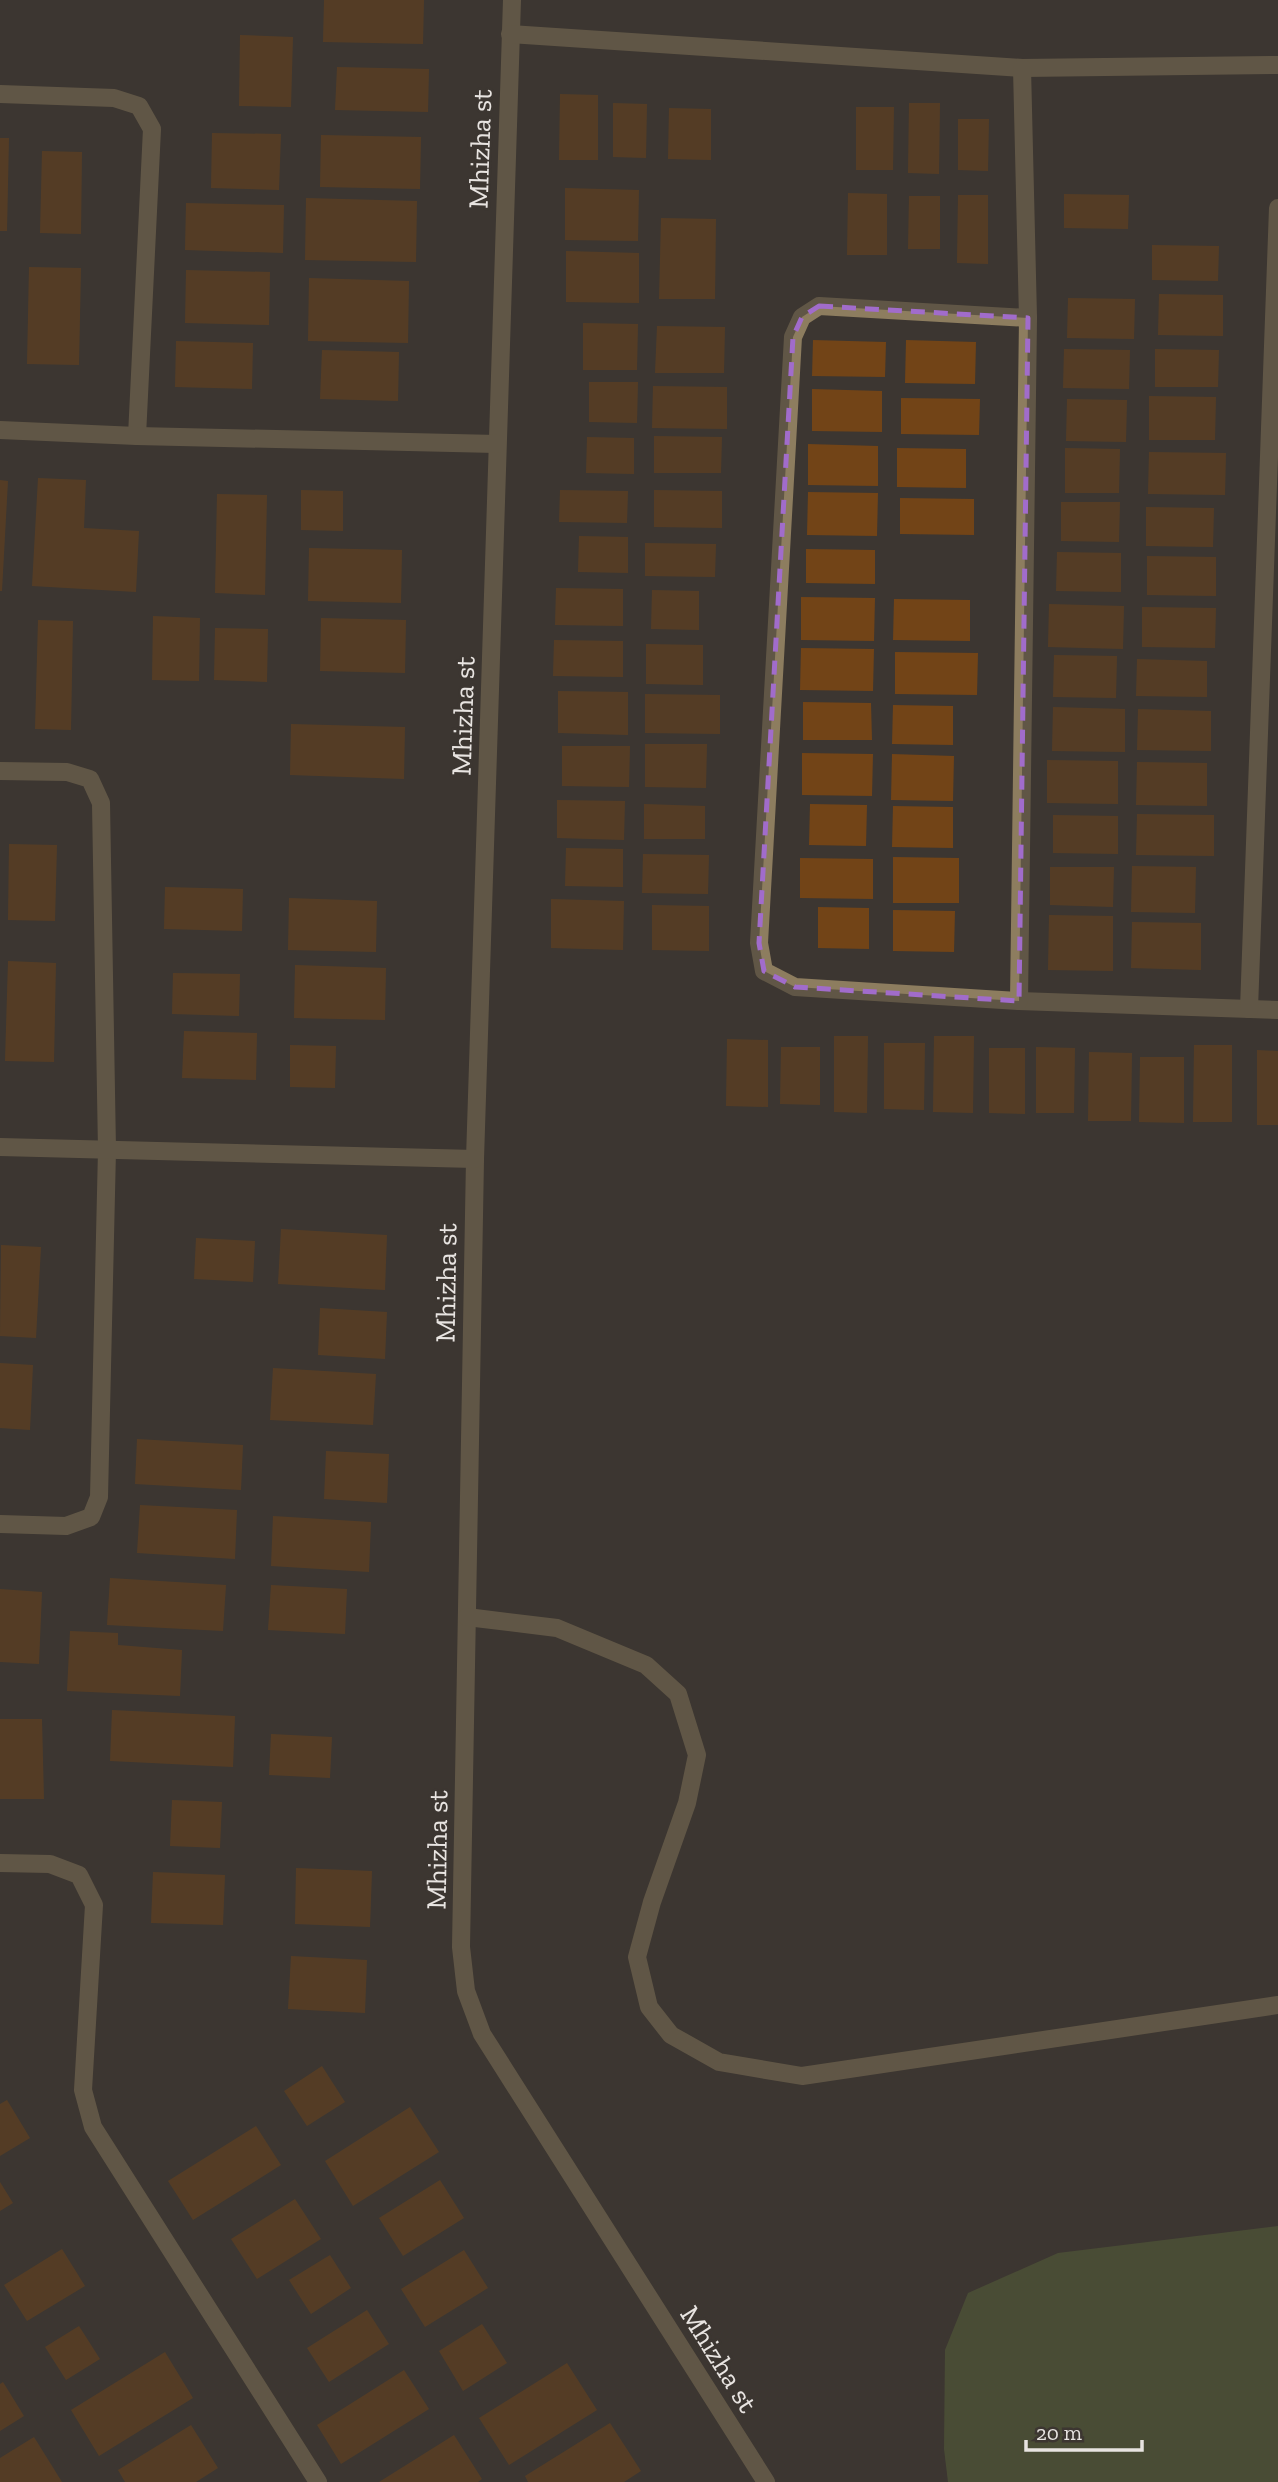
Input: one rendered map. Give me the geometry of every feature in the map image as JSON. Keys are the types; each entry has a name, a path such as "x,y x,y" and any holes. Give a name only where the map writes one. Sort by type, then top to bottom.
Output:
{"street":[{"name":"Mhizha st","path":"512,0 475,1159 461,1947 466,1991 482,2034 766,2482"},
{"path":"510,34 1021,68 1278,65"},
{"path":"1019,1001 1028,318 1021,68"},
{"path":"0,94 114,98 139,106 152,129 137,436"},
{"path":"1249,1009 1277,318 1278,208"},
{"path":"1028,318 819,306 802,317 793,337 759,943 764,971 795,987 1019,1001 1278,1010"},
{"path":"0,430 137,436 498,444"},
{"path":"0,771 67,772 90,779 101,803 107,1150 99,1497 91,1517 66,1526 0,1524"},
{"path":"0,1147 475,1159"},
{"path":"467,1617 557,1628 646,1665 678,1694 697,1755 687,1803 652,1902 637,1956 649,2007 671,2035 719,2062 802,2076 1278,2004"},
{"path":"0,1863 50,1864 79,1875 94,1905 83,2090 93,2127 318,2482"}],"highlighted area":[{"path":"819,306 1028,318 1019,1001 795,987 764,971 759,943 793,337 802,317"}],"green space":[{"path":"1278,2226 1278,2482 948,2482 944,2449 945,2350 968,2293 1058,2253"}],"building":[{"path":"324,0 424,0 423,44 323,42"},
{"path":"240,35 293,37 291,107 239,106"},
{"path":"337,67 429,69 428,112 335,110"},
{"path":"560,94 598,95 598,160 559,160"},
{"path":"613,103 647,104 646,158 613,157"},
{"path":"909,103 940,103 939,174 908,173"},
{"path":"856,107 894,107 893,170 856,170"},
{"path":"669,108 711,109 711,160 668,159"},
{"path":"958,119 989,119 988,171 958,170"},
{"path":"212,133 281,134 279,190 211,188"},
{"path":"321,135 421,137 420,189 320,187"},
{"path":"0,138 9,138 7,231 0,231"},
{"path":"42,151 82,152 81,234 40,233"},
{"path":"565,188 639,190 638,241 565,240"},
{"path":"848,193 887,194 887,255 847,255"},
{"path":"1064,194 1129,195 1128,229 1064,228"},
{"path":"958,195 988,195 988,264 957,263"},
{"path":"909,196 940,196 940,249 908,249"},
{"path":"306,198 417,201 416,262 305,260"},
{"path":"186,203 284,205 283,253 185,250"},
{"path":"661,218 716,219 715,299 659,299"},
{"path":"1152,245 1219,246 1218,281 1152,280"},
{"path":"566,251 639,253 639,303 566,302"},
{"path":"29,267 81,268 79,365 27,364"},
{"path":"186,270 270,272 269,325 185,323"},
{"path":"309,278 409,281 408,343 308,341"},
{"path":"1159,294 1223,295 1223,336 1158,335"},
{"path":"1068,298 1135,299 1134,339 1067,338"},
{"path":"583,323 638,324 637,370 583,370"},
{"path":"657,326 725,327 724,373 655,373"},
{"path":"813,340 886,342 885,377 812,376"},
{"path":"906,340 976,342 975,384 905,383"},
{"path":"176,341 253,343 252,389 175,387"},
{"path":"1064,349 1130,350 1129,389 1063,388"},
{"path":"1155,349 1219,350 1218,387 1155,387"},
{"path":"322,350 399,352 398,401 320,399"},
{"path":"589,382 638,382 637,423 589,422"},
{"path":"653,386 727,387 727,429 652,428"},
{"path":"812,389 882,391 882,432 812,431"},
{"path":"1149,396 1216,397 1215,440 1149,440"},
{"path":"901,398 980,399 979,435 901,434"},
{"path":"1067,399 1127,400 1126,442 1066,441"},
{"path":"654,436 722,437 721,473 654,473"},
{"path":"587,437 634,438 634,474 586,473"},
{"path":"808,444 878,446 878,486 808,485"},
{"path":"897,448 966,449 966,488 897,487"},
{"path":"1065,448 1120,449 1119,493 1065,493"},
{"path":"1149,452 1226,453 1225,495 1148,494"},
{"path":"38,478 86,480 84,528 139,531 136,592 32,586"},
{"path":"0,480 8,481 2,591 0,591"},
{"path":"301,490 343,491 343,531 301,530"},
{"path":"560,490 628,491 627,523 559,522"},
{"path":"654,490 722,491 722,528 654,527"},
{"path":"808,492 878,493 877,536 807,535"},
{"path":"217,494 267,495 265,595 215,593"},
{"path":"900,498 974,499 974,535 900,534"},
{"path":"1061,502 1120,502 1119,542 1061,541"},
{"path":"1146,507 1214,508 1213,547 1146,546"},
{"path":"579,536 628,537 628,573 578,572"},
{"path":"645,543 716,544 715,577 645,576"},
{"path":"309,548 402,550 401,603 308,601"},
{"path":"806,549 875,550 875,584 806,583"},
{"path":"1057,552 1121,553 1121,592 1056,591"},
{"path":"1147,556 1216,557 1216,596 1147,595"},
{"path":"556,588 623,589 623,626 555,625"},
{"path":"652,590 699,591 699,630 651,629"},
{"path":"801,597 875,598 874,641 801,640"},
{"path":"894,599 970,600 970,641 893,640"},
{"path":"1049,604 1124,606 1123,649 1048,647"},
{"path":"1142,607 1216,608 1215,648 1142,647"},
{"path":"153,616 200,618 199,681 152,680"},
{"path":"321,618 406,620 405,673 320,671"},
{"path":"38,620 73,621 71,730 35,729"},
{"path":"215,628 268,629 267,682 214,680"},
{"path":"554,640 623,641 623,677 553,676"},
{"path":"646,644 703,645 703,685 646,684"},
{"path":"801,648 874,649 873,691 800,690"},
{"path":"895,652 978,653 977,695 895,694"},
{"path":"1054,655 1117,656 1116,698 1053,697"},
{"path":"1137,659 1207,661 1207,697 1136,696"},
{"path":"558,691 628,692 628,735 558,733"},
{"path":"645,694 720,695 720,734 645,733"},
{"path":"803,702 871,703 872,740 803,740"},
{"path":"893,705 953,706 953,745 892,744"},
{"path":"1053,707 1125,709 1125,752 1052,751"},
{"path":"1138,709 1211,711 1211,751 1137,750"},
{"path":"291,724 405,727 404,779 290,775"},
{"path":"645,744 707,744 706,788 645,787"},
{"path":"562,746 630,746 629,787 562,786"},
{"path":"802,753 873,754 872,796 802,795"},
{"path":"892,754 954,756 953,801 891,800"},
{"path":"1047,760 1118,761 1118,804 1047,803"},
{"path":"1137,762 1207,763 1207,806 1136,805"},
{"path":"557,800 625,801 624,840 557,838"},
{"path":"644,804 705,806 705,839 644,839"},
{"path":"810,804 867,805 866,846 809,845"},
{"path":"893,806 953,807 953,848 892,847"},
{"path":"1137,814 1214,815 1214,856 1136,855"},
{"path":"1053,815 1118,816 1118,854 1053,853"},
{"path":"9,844 57,845 55,921 8,920"},
{"path":"566,848 623,849 623,887 565,886"},
{"path":"643,854 709,855 708,894 642,893"},
{"path":"893,857 959,858 959,903 893,903"},
{"path":"800,858 873,859 873,899 800,898"},
{"path":"1132,866 1196,867 1195,913 1131,912"},
{"path":"1050,867 1114,867 1113,907 1050,905"},
{"path":"165,887 243,889 242,931 164,929"},
{"path":"289,898 377,901 376,952 288,950"},
{"path":"551,899 624,901 623,950 551,948"},
{"path":"652,905 709,906 709,951 652,950"},
{"path":"818,907 869,908 869,949 818,948"},
{"path":"893,910 955,911 954,952 893,951"},
{"path":"1049,915 1113,916 1113,971 1048,970"},
{"path":"1132,922 1201,923 1201,970 1131,968"},
{"path":"8,961 56,963 54,1062 5,1061"},
{"path":"295,965 386,968 385,1020 294,1018"},
{"path":"173,973 240,974 239,1016 172,1014"},
{"path":"184,1031 257,1033 256,1080 182,1078"},
{"path":"834,1036 868,1036 867,1113 834,1112"},
{"path":"934,1036 974,1036 973,1113 933,1112"},
{"path":"727,1039 768,1040 768,1107 726,1106"},
{"path":"884,1043 925,1043 924,1110 884,1109"},
{"path":"290,1045 336,1046 335,1088 290,1087"},
{"path":"1194,1045 1232,1045 1232,1122 1193,1122"},
{"path":"781,1047 820,1047 820,1105 780,1104"},
{"path":"1036,1047 1075,1048 1074,1113 1036,1113"},
{"path":"989,1048 1025,1048 1025,1114 989,1113"},
{"path":"1257,1050 1278,1051 1278,1125 1257,1125"},
{"path":"1089,1052 1132,1053 1131,1121 1088,1121"},
{"path":"1140,1057 1184,1057 1184,1123 1139,1122"},
{"path":"281,1229 387,1235 385,1290 278,1284"},
{"path":"196,1238 255,1241 253,1282 194,1279"},
{"path":"1,1245 41,1247 36,1338 0,1336"},
{"path":"320,1308 387,1312 385,1359 318,1355"},
{"path":"0,1363 33,1365 30,1430 0,1428"},
{"path":"273,1368 376,1374 373,1425 270,1420"},
{"path":"137,1439 243,1445 241,1490 135,1484"},
{"path":"326,1451 389,1454 387,1503 324,1499"},
{"path":"140,1505 237,1510 235,1559 137,1553"},
{"path":"273,1516 371,1522 369,1572 271,1566"},
{"path":"110,1578 226,1585 223,1631 107,1625"},
{"path":"271,1585 347,1589 345,1634 268,1630"},
{"path":"0,1589 42,1592 39,1664 0,1662"},
{"path":"70,1631 118,1633 118,1645 182,1650 180,1696 67,1691"},
{"path":"112,1710 235,1716 233,1767 110,1761"},
{"path":"0,1719 42,1719 44,1799 0,1799"},
{"path":"271,1734 332,1737 330,1778 269,1775"},
{"path":"172,1800 222,1802 220,1848 170,1846"},
{"path":"296,1868 372,1871 370,1927 295,1924"},
{"path":"153,1872 225,1875 223,1925 151,1923"},
{"path":"291,1956 367,1960 365,2013 288,2009"},
{"path":"322,2066 345,2102 307,2126 284,2091"},
{"path":"7,2100 30,2138 0,2156 0,2104"},
{"path":"410,2107 439,2152 353,2206 325,2161"},
{"path":"256,2126 281,2165 193,2220 168,2181"},
{"path":"440,2180 464,2218 403,2256 379,2218"},
{"path":"0,2182 13,2203 0,2211"},
{"path":"295,2199 321,2239 257,2279 231,2239"},
{"path":"62,2249 85,2286 27,2321 4,2285"},
{"path":"464,2250 488,2288 425,2327 401,2289"},
{"path":"330,2255 351,2288 311,2314 289,2280"},
{"path":"367,2310 389,2344 329,2382 307,2348"},
{"path":"482,2324 507,2363 463,2391 439,2351"},
{"path":"79,2326 100,2359 66,2380 45,2347"},
{"path":"165,2352 193,2398 99,2456 71,2410"},
{"path":"567,2363 597,2410 509,2465 479,2418"},
{"path":"404,2370 429,2409 341,2464 317,2425"},
{"path":"3,2382 24,2416 0,2431 0,2384"},
{"path":"610,2423 641,2471 624,2482 528,2482 525,2476"},
{"path":"191,2425 218,2468 196,2482 125,2482 118,2470"},
{"path":"454,2435 482,2479 478,2482 379,2482"},
{"path":"34,2437 62,2482 0,2482 0,2458"}]}
